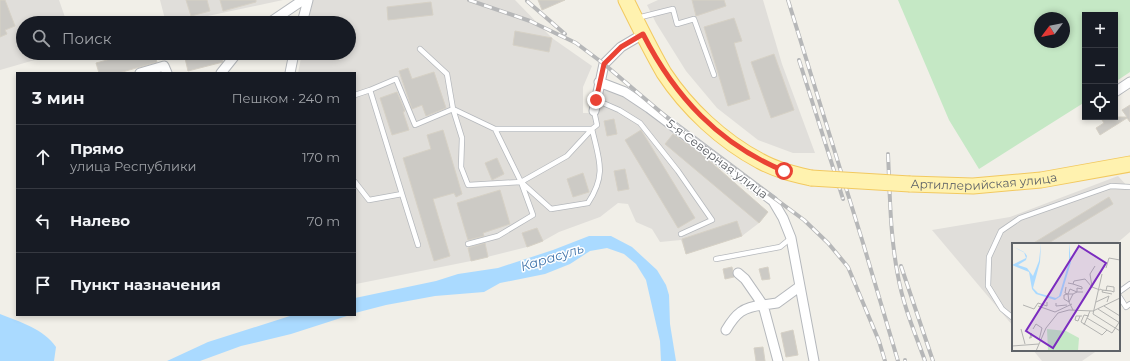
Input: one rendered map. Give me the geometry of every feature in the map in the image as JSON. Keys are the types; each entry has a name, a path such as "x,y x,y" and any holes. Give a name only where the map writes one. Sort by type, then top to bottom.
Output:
{"main road":[{"name":"Артиллерийская улица","path":"626,0 665,74 681,95 715,129 760,161 784,171 812,178 973,186 1041,180 1130,164"}],"street":[{"path":"279,16 303,0"},
{"path":"304,16 308,0"},
{"path":"594,111 604,64 621,47 643,34"},
{"path":"222,72 232,60"},
{"path":"290,72 293,60"},
{"path":"143,72 164,66 167,72"},
{"name":"5-я Северная улица","path":"599,82 625,92 649,108 773,201 783,218 791,238 814,361"},
{"path":"1118,90 1130,82"},
{"path":"738,273 745,279 763,306 777,360"},
{"path":"726,330 734,318 748,307 778,303 799,287"}],"lane":[{"path":"635,19 672,9 678,24 694,19 714,75"},
{"path":"420,49 447,74 453,109 462,138 461,167 468,185 521,182 567,156 597,125 594,111"},
{"path":"356,95 396,79 415,125 453,109 495,130 592,129"},
{"path":"370,90 418,245"},
{"path":"596,100 619,110 640,123 678,171 712,220 681,234"},
{"path":"521,182 552,209 588,203 598,188 601,168 592,129"},
{"path":"468,244 498,236 533,216 521,182 495,130"},
{"path":"356,183 369,200 402,194"},
{"path":"1012,317 1002,309 988,286 989,257 1002,231 1020,218 1111,186 1130,187"},
{"path":"716,259 780,247 791,238"},
{"path":"1120,291 1130,284"},
{"path":"1120,298 1126,307 1130,304"}],"shaded area":[{"path":"0,0 59,0 65,16 16,16 16,60 35,60 0,70"},
{"path":"160,0 283,0 208,16 164,16"},
{"path":"313,0 515,0 552,38 592,66 583,87 583,113 598,113 602,89 627,97 675,132 768,212 759,223 742,236 686,254 681,240 660,242 652,229 636,222 628,204 618,203 600,217 559,232 543,241 527,247 471,261 356,284 356,72 298,72 301,60 356,60 356,16 310,16"},
{"path":"658,0 763,0 782,64 815,153 793,153 758,140 717,108 686,71 656,23 647,5"},
{"path":"1118,176 1130,189 1130,232 1117,243 1012,243 1012,325 932,230 1010,217"},
{"path":"1034,351 1097,351 1082,361 1042,361"}],"green space":[{"path":"898,0 1130,0 1130,72 1118,80 1118,12 1082,12 1082,104 979,169 949,120"}],"water":[{"name":"Карасуль","path":"589,236 611,236 632,247 657,270 666,285 669,295 670,324 676,361 661,361 660,341 646,280 636,264 624,254 607,248 590,251 570,264 545,274 500,283 484,292 435,296 386,305 356,313 356,298 436,281 458,274 498,268 553,250"},
{"path":"0,314 23,323 45,335 56,347 54,361 0,361"},
{"path":"290,316 347,316 291,334 241,346 200,361 167,361 208,342"}],"building":[{"path":"0,0 5,0 15,26 5,30 7,34 0,37"},
{"path":"186,0 207,0 210,11 191,16"},
{"path":"220,0 256,0 256,2 223,11"},
{"path":"538,0 565,0 542,10"},
{"path":"692,0 724,0 726,6 696,16"},
{"path":"431,2 433,15 388,20 387,7"},
{"path":"734,18 742,41 734,43 750,99 728,106 704,27"},
{"path":"515,31 552,38 549,52 513,45"},
{"path":"774,54 794,110 771,118 751,62"},
{"path":"107,60 156,60 157,62 122,72 99,72 96,63"},
{"path":"185,60 222,60 223,62 188,71"},
{"path":"408,68 412,79 434,72 446,108 426,116 422,105 412,109 399,71"},
{"path":"397,92 405,111 403,112 409,130 392,135 380,98"},
{"path":"1130,105 1130,122 1127,118 1100,135 1096,128 1104,123 1102,120 1118,120 1118,117 1127,117 1122,110"},
{"path":"614,119 617,134 607,136 604,121"},
{"path":"443,130 462,194 456,197 454,193 433,199 450,256 434,261 403,158 431,149 427,135"},
{"path":"641,130 695,218 678,228 625,140"},
{"path":"673,134 704,156 768,212 759,223 665,144"},
{"path":"497,158 504,174 492,180 485,163"},
{"path":"625,169 629,189 618,191 614,171"},
{"path":"583,173 589,192 573,197 567,179"},
{"path":"500,190 510,224 483,233 484,236 468,240 457,203"},
{"path":"1109,197 1113,204 1049,243 1034,243"},
{"path":"737,221 742,236 686,254 682,239"},
{"path":"537,228 543,241 527,247 522,233"},
{"path":"485,243 488,257 471,261 468,248"},
{"path":"732,267 734,277 725,279 723,269"},
{"path":"768,267 770,279 762,280 759,269"},
{"path":"793,330 798,355 786,357 781,333"},
{"path":"763,347 765,361 756,361 754,348"}],"railway":[{"path":"469,0 530,21 576,43 604,64 677,126 804,220 828,243 848,267 879,341 885,361"},
{"path":"788,0 898,361"},
{"path":"527,1 565,34"},
{"path":"799,60 843,199"},
{"path":"888,154 895,261 906,308 925,361"},
{"path":"901,266 933,361"}],"route":[{"path":"596,100 604,64 621,47 643,34 665,74 697,113 737,146 760,161 784,171"}]}
